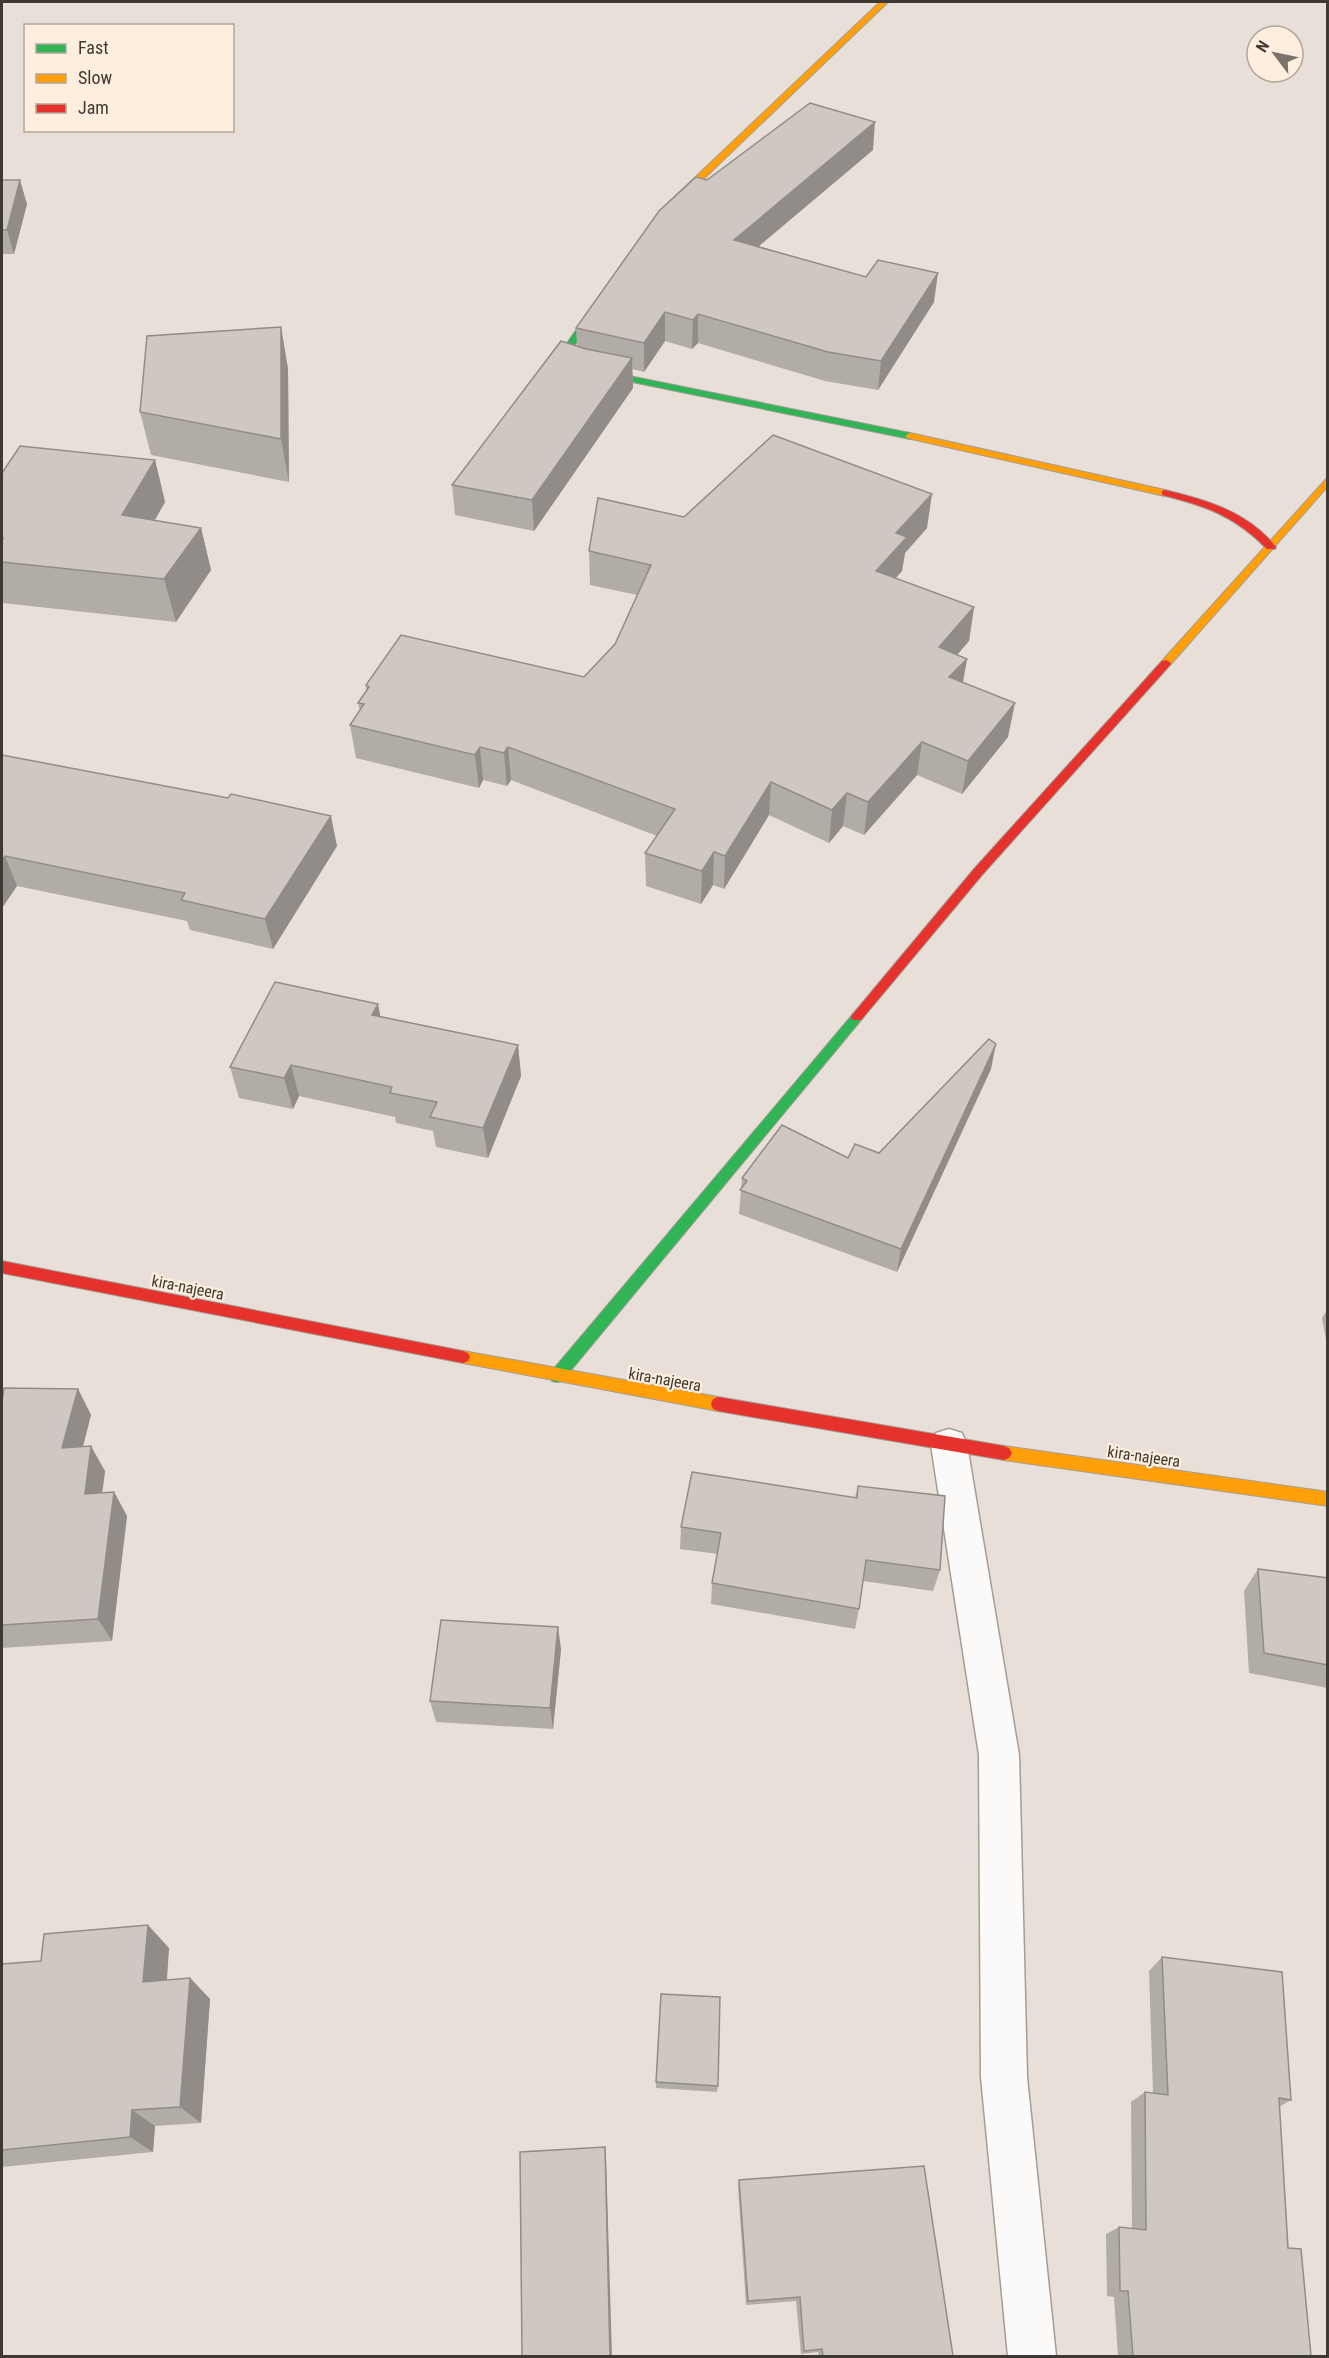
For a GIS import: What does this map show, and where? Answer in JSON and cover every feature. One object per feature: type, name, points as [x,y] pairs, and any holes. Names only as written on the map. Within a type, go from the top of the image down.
[{"type":"street","points":[[659,220],[884,2]]},
{"type":"street","points":[[610,288],[562,356],[565,362],[588,370],[964,447],[1204,502],[1234,513],[1255,529],[1271,547]]},
{"type":"street","points":[[557,1376],[978,872],[1271,547],[1328,480]]},
{"type":"street","name":"kira-najeera","points":[[2,1267],[557,1376],[949,1445],[1328,1499]]},
{"type":"street","points":[[949,1445],[999,1755],[1004,2077],[1032,2356]]},
{"type":"building","points":[[810,103],[875,122],[734,240],[866,277],[878,260],[938,273],[881,361],[828,352],[698,314],[693,320],[665,312],[644,343],[576,328],[659,211],[696,177],[707,180]]},
{"type":"building","points":[[2,180],[20,180],[7,230],[2,230]]},
{"type":"building","points":[[281,327],[281,439],[140,412],[147,336]]},
{"type":"building","points":[[561,341],[586,349],[632,358],[532,500],[452,485]]},
{"type":"building","points":[[773,435],[932,494],[896,533],[907,537],[876,571],[974,607],[939,647],[967,659],[949,677],[1015,703],[968,761],[922,742],[868,802],[847,793],[832,810],[771,782],[725,856],[714,852],[702,871],[645,853],[675,809],[508,747],[504,753],[480,747],[475,755],[350,725],[364,704],[358,703],[369,687],[366,685],[401,635],[584,677],[615,644],[651,565],[589,551],[598,498],[684,517]]},
{"type":"building","points":[[20,446],[155,460],[122,515],[201,528],[164,579],[2,562],[2,473]]},
{"type":"building","points":[[2,755],[228,798],[231,794],[331,816],[265,919],[181,900],[185,893],[5,856],[2,860]]},
{"type":"building","points":[[275,982],[378,1004],[372,1015],[518,1045],[483,1128],[430,1117],[437,1102],[390,1093],[392,1087],[291,1065],[284,1078],[230,1067]]},
{"type":"building","points":[[989,1039],[996,1044],[901,1249],[740,1190],[747,1181],[742,1178],[782,1125],[848,1158],[855,1144],[879,1153]]},
{"type":"building","points":[[4,1388],[78,1389],[62,1448],[91,1446],[85,1494],[114,1492],[98,1619],[2,1625],[2,1402]]},
{"type":"building","points":[[692,1472],[857,1498],[858,1486],[945,1496],[940,1570],[866,1560],[859,1609],[712,1583],[721,1533],[681,1527]]},
{"type":"building","points":[[1258,1569],[1328,1578],[1328,1665],[1264,1653]]},
{"type":"building","points":[[441,1620],[558,1627],[550,1708],[430,1701]]},
{"type":"building","points":[[148,1925],[143,1982],[190,1978],[180,2107],[132,2110],[130,2137],[2,2150],[2,1964],[41,1961],[44,1934]]},
{"type":"building","points":[[1162,1957],[1282,1972],[1291,2100],[1279,2098],[1288,2248],[1301,2249],[1311,2356],[1133,2356],[1128,2291],[1120,2291],[1119,2227],[1146,2230],[1145,2092],[1168,2095]]},
{"type":"building","points":[[661,1994],[720,1997],[718,2086],[656,2082]]},
{"type":"building","points":[[605,2147],[610,2356],[522,2356],[520,2152]]},
{"type":"building","points":[[924,2166],[953,2356],[823,2356],[822,2349],[804,2351],[800,2297],[748,2301],[739,2180]]},
{"type":"traffic: fast","points":[[603,298],[562,356],[565,362],[588,370],[910,436]]},
{"type":"traffic: fast","points":[[557,1376],[857,1017]]},
{"type":"traffic: slow","points":[[666,210],[884,2]]},
{"type":"traffic: slow","points":[[910,436],[1165,493]]},
{"type":"traffic: slow","points":[[1166,663],[1328,480]]},
{"type":"traffic: slow","points":[[463,1357],[718,1404]]},
{"type":"traffic: slow","points":[[1004,1453],[1328,1499]]},
{"type":"traffic: jam","points":[[1165,493],[1210,505],[1235,517],[1271,547]]},
{"type":"traffic: jam","points":[[857,1017],[978,872],[1166,663]]},
{"type":"traffic: jam","points":[[2,1267],[463,1357]]},
{"type":"traffic: jam","points":[[718,1404],[1004,1453]]}]
